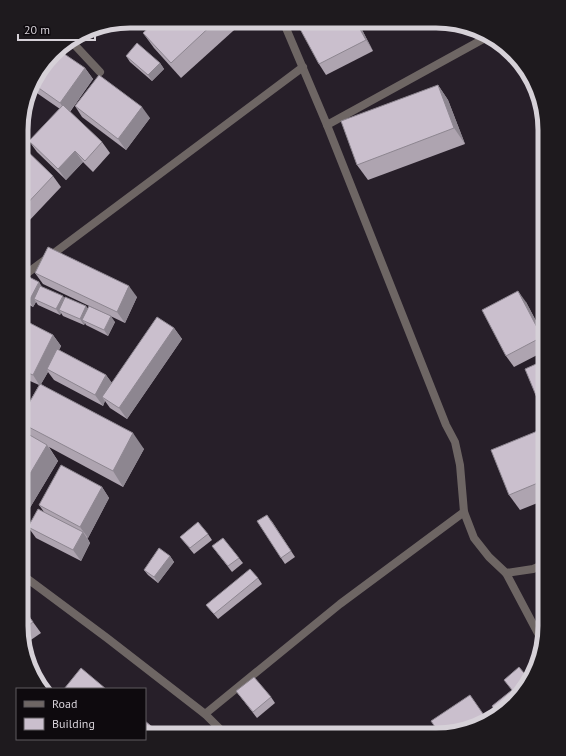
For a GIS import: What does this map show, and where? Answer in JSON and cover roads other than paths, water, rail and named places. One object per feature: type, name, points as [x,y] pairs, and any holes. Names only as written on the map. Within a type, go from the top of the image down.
[{"type":"street","points":[[286,28],[327,125],[446,425],[455,442],[460,465],[464,512],[474,538],[506,573],[538,633]]},
{"type":"street","points":[[327,125],[482,40]]},
{"type":"street","points":[[74,44],[100,72]]},
{"type":"street","points":[[28,272],[302,67]]},
{"type":"street","points":[[205,714],[340,604],[464,512]]},
{"type":"street","points":[[506,573],[538,567]]},
{"type":"street","points":[[28,579],[205,714],[219,728]]}]
